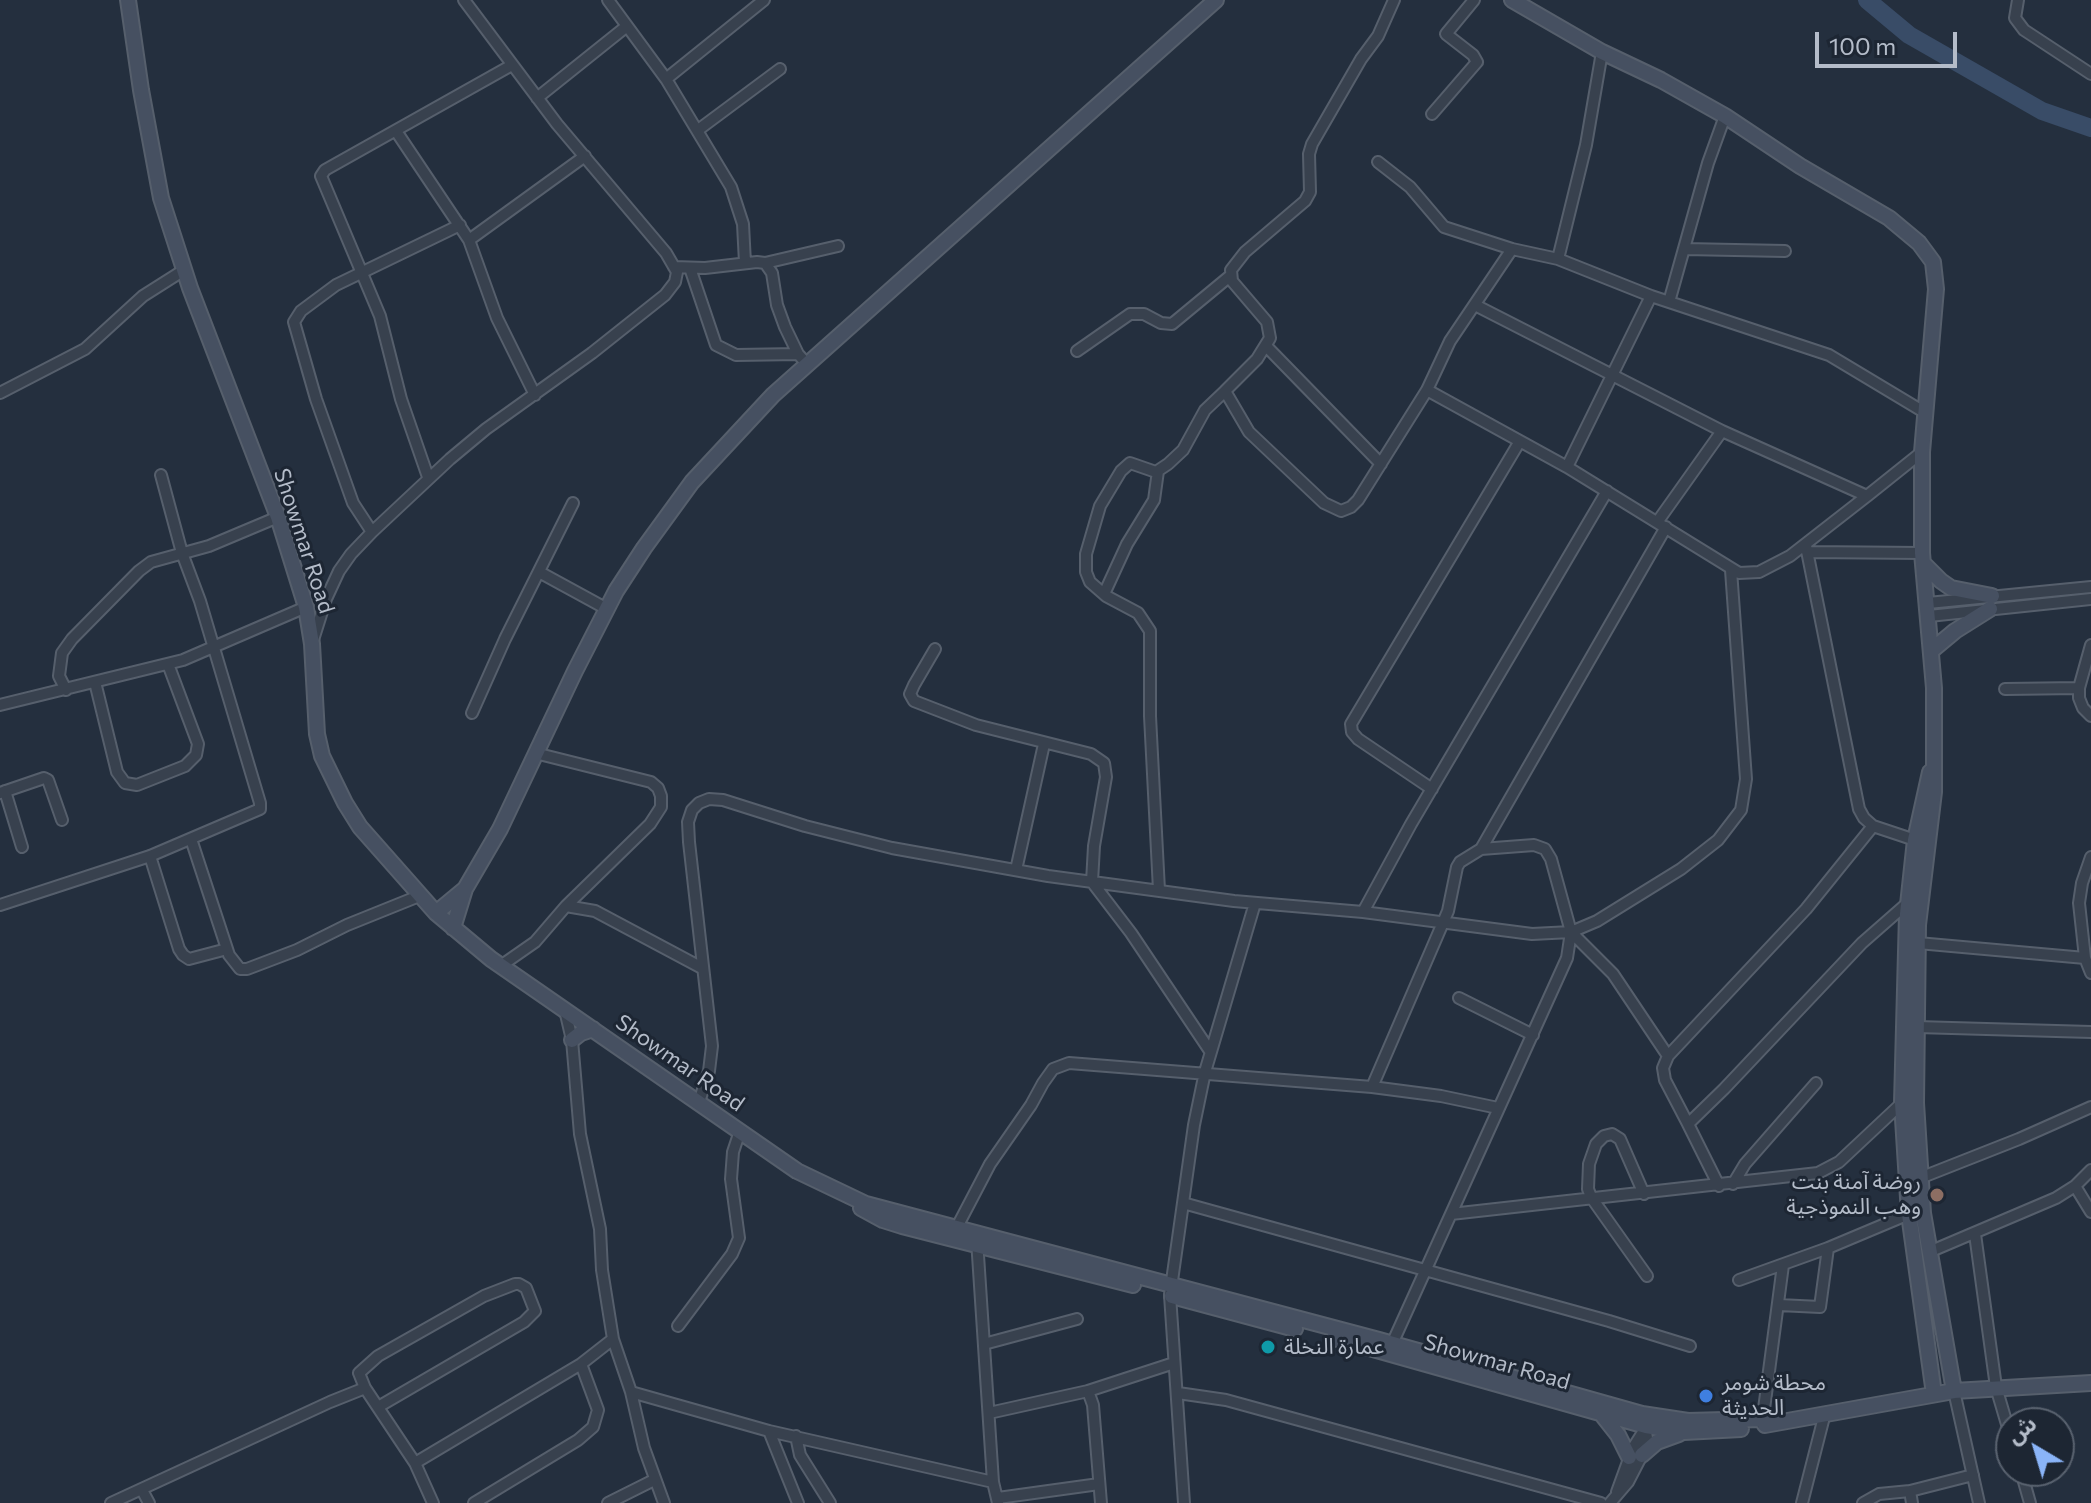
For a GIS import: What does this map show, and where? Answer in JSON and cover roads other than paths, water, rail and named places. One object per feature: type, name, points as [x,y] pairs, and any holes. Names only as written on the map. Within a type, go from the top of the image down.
[{"type":"street","name":"Showmar Road","points":[[128,0],[157,181],[184,270],[278,517],[306,607],[312,644],[313,700],[322,756],[360,827],[419,896],[453,928],[797,1171],[883,1220],[977,1239],[1171,1291],[1603,1415],[1644,1420],[1662,1417],[1766,1422]]},
{"type":"street","points":[[312,644],[326,599],[339,571],[372,532],[428,477],[486,429],[665,295],[675,282],[677,272],[666,253],[537,98],[464,0]]},
{"type":"street","points":[[608,0],[666,79],[737,199],[743,224],[745,263]]},
{"type":"street","points":[[453,928],[465,889],[500,829],[607,609],[644,548],[692,482],[803,360],[1216,0]]},
{"type":"street","points":[[1077,351],[1130,314],[1144,314],[1161,323],[1172,324],[1230,276],[1245,252],[1305,201],[1310,192],[1309,154],[1312,144],[1361,59],[1378,36],[1394,0]]},
{"type":"street","points":[[1432,114],[1477,62],[1473,55],[1451,41],[1446,34],[1474,0]]},
{"type":"street","points":[[1522,4],[1543,0]]},
{"type":"street","points":[[2018,0],[2015,18],[2024,30],[2091,74]]},
{"type":"street","points":[[666,79],[762,1]]},
{"type":"street","points":[[1522,4],[1602,52],[1725,116],[1800,166],[1889,218],[1911,234],[1933,262],[1936,289],[1922,452],[1923,558],[1934,688],[1935,757],[1934,792],[1915,898],[1918,943],[1916,1103],[1920,1178],[1929,1252],[1954,1391],[1979,1503]]},
{"type":"street","points":[[537,98],[627,26]]},
{"type":"street","points":[[1558,259],[1586,145],[1602,52]]},
{"type":"street","points":[[428,477],[401,399],[380,316],[321,176],[325,170],[512,65]]},
{"type":"street","points":[[698,130],[780,69]]},
{"type":"street","points":[[1669,302],[1708,163],[1725,116]]},
{"type":"street","points":[[396,131],[469,240],[497,318],[535,395]]},
{"type":"street","points":[[469,240],[585,156]]},
{"type":"street","points":[[1378,162],[1410,187],[1444,227],[1512,249],[1558,259],[1651,296],[1829,355],[1924,412]]},
{"type":"street","points":[[372,532],[353,503],[293,328],[295,317],[336,285],[460,225]]},
{"type":"street","points":[[674,267],[765,263],[838,246]]},
{"type":"street","points":[[1225,391],[1249,432],[1331,508],[1341,511],[1354,505],[1427,390],[1450,341],[1512,249]]},
{"type":"street","points":[[1685,249],[1785,251]]},
{"type":"street","points":[[765,263],[774,281],[777,305],[803,360]]},
{"type":"street","points":[[690,268],[716,345],[736,355],[803,360]]},
{"type":"street","points":[[0,393],[85,349],[137,301],[184,270]]},
{"type":"street","points":[[1159,890],[1150,716],[1150,631],[1138,613],[1104,594],[1090,582],[1085,567],[1086,554],[1100,506],[1126,465],[1136,464],[1158,471],[1183,450],[1205,410],[1267,347],[1270,328],[1267,322],[1230,276]]},
{"type":"street","points":[[1567,467],[1614,377],[1651,296]]},
{"type":"street","points":[[1475,305],[1722,431],[1867,496]]},
{"type":"street","points":[[1267,347],[1381,464]]},
{"type":"street","points":[[1427,390],[1567,467],[1731,570],[1748,574],[1759,572],[1806,549],[1922,452]]},
{"type":"street","points":[[1481,849],[1662,524],[1722,431]]},
{"type":"street","points":[[1432,789],[1358,739],[1352,732],[1351,724],[1520,441]]},
{"type":"street","points":[[1104,594],[1127,544],[1154,500],[1158,471]]},
{"type":"street","points":[[0,905],[150,856],[260,809],[161,475]]},
{"type":"street","points":[[1363,912],[1607,491]]},
{"type":"street","points":[[472,713],[573,503]]},
{"type":"street","points":[[66,690],[59,676],[62,653],[139,571],[151,562],[209,546],[278,517]]},
{"type":"street","points":[[1806,549],[1923,558],[1941,581],[1951,588],[1991,603],[2091,599]]},
{"type":"street","points":[[1806,549],[1859,809],[1873,826],[1915,840]]},
{"type":"street","points":[[699,1102],[709,1071],[712,1046],[688,822],[692,810],[699,803],[709,799],[723,800],[805,826],[892,848],[1092,882],[1532,934],[1571,932],[1597,921],[1681,869],[1718,840],[1741,810],[1746,779],[1731,570]]},
{"type":"street","points":[[541,573],[607,609]]},
{"type":"street","points":[[1928,610],[2091,587]]},
{"type":"street","points":[[1931,651],[1991,603]]},
{"type":"street","points":[[0,705],[168,664],[306,607]]},
{"type":"street","points":[[2091,645],[2079,688],[2081,704],[2091,716]]},
{"type":"street","points":[[935,649],[910,694],[914,701],[976,725],[1091,754],[1102,761],[1106,767],[1092,882],[1131,933],[1210,1051]]},
{"type":"street","points":[[95,682],[117,772],[125,783],[137,785],[185,766],[196,755],[198,744],[168,664]]},
{"type":"street","points":[[2005,689],[2079,688]]},
{"type":"street","points":[[1016,870],[1044,744]]},
{"type":"street","points":[[502,965],[535,942],[566,906],[650,824],[661,807],[658,788],[651,782],[535,753]]},
{"type":"street","points":[[1934,1394],[1909,1214],[1902,1103],[1915,898],[1915,840],[1935,757]]},
{"type":"street","points":[[22,847],[2,792],[44,778],[48,780],[62,820]]},
{"type":"street","points":[[1719,1186],[1665,1080],[1663,1068],[1668,1056],[1806,909],[1873,826]]},
{"type":"street","points":[[191,839],[227,949],[240,969],[247,969],[419,896]]},
{"type":"street","points":[[1372,1087],[1443,922],[1453,896],[1457,867],[1467,856],[1481,849],[1534,845],[1545,849],[1551,859],[1571,932],[1567,958],[1392,1344]]},
{"type":"street","points":[[150,856],[183,955],[189,959],[227,949]]},
{"type":"street","points":[[2091,857],[2079,903],[2085,958],[2091,973]]},
{"type":"street","points":[[436,913],[465,889]]},
{"type":"street","points":[[1688,1124],[1862,943],[1915,898]]},
{"type":"street","points":[[1184,1503],[1171,1291],[1194,1125],[1205,1072],[1255,903]]},
{"type":"street","points":[[566,906],[595,911],[702,968]]},
{"type":"street","points":[[1571,932],[1613,974],[1668,1056]]},
{"type":"street","points":[[1918,943],[2085,958]]},
{"type":"street","points":[[1459,998],[1533,1035]]},
{"type":"street","points":[[565,1010],[572,1040],[580,1134],[600,1229],[602,1270],[613,1339],[631,1392],[654,1480],[664,1503]]},
{"type":"street","points":[[1917,1027],[2091,1032]]},
{"type":"street","points":[[572,1040],[593,1029]]},
{"type":"street","points":[[957,1227],[990,1164],[1053,1069],[1069,1063],[1372,1087],[1441,1096],[1498,1108]]},
{"type":"street","points":[[1733,1184],[1745,1164],[1816,1083]]},
{"type":"street","points":[[1451,1214],[1803,1176],[1839,1162],[1902,1103]]},
{"type":"street","points":[[1920,1178],[2091,1107]]},
{"type":"street","points":[[678,1326],[732,1254],[739,1238],[731,1179],[733,1152],[740,1131]]},
{"type":"street","points":[[1644,1194],[1623,1143],[1617,1136],[1607,1134],[1596,1144],[1586,1183],[1591,1197],[1647,1276]]},
{"type":"street","points":[[1929,1252],[2056,1198],[2075,1186],[2091,1170]]},
{"type":"street","points":[[2075,1186],[2091,1212]]},
{"type":"street","name":"Showmar Road","points":[[845,1196],[957,1227],[977,1239]]},
{"type":"street","points":[[1183,1203],[1690,1346]]},
{"type":"street","points":[[1739,1280],[1909,1214]]},
{"type":"street","points":[[1975,1234],[1996,1387],[2002,1407]]},
{"type":"street","points":[[977,1239],[993,1482],[998,1500],[1099,1484]]},
{"type":"street","points":[[1779,1305],[1820,1307],[1828,1248]]},
{"type":"street","points":[[1766,1422],[1783,1265]]},
{"type":"street","points":[[378,1407],[524,1322],[535,1311],[526,1288],[515,1284],[484,1296],[378,1356],[359,1373],[365,1388],[415,1463],[433,1503]]},
{"type":"street","name":"Showmar Road","points":[[1171,1291],[1392,1344],[1684,1432],[1766,1422],[1954,1391],[2091,1383]]},
{"type":"street","points":[[984,1344],[1077,1319]]},
{"type":"street","points":[[415,1463],[581,1364],[613,1339]]},
{"type":"street","points":[[989,1413],[1088,1391],[1174,1363]]},
{"type":"street","points":[[474,1503],[578,1440],[593,1427],[598,1410],[581,1364]]},
{"type":"street","points":[[111,1503],[365,1388]]},
{"type":"street","points":[[1088,1391],[1093,1405],[1101,1503]]},
{"type":"street","points":[[631,1392],[869,1456],[993,1482]]},
{"type":"street","points":[[1178,1393],[1226,1400],[1601,1503]]},
{"type":"street","points":[[1802,1503],[1825,1413]]},
{"type":"street","points":[[1603,1415],[1636,1456]]},
{"type":"street","points":[[1610,1503],[1628,1482],[1636,1456],[1647,1438],[1644,1420]]},
{"type":"street","points":[[769,1431],[798,1503]]},
{"type":"street","points":[[1636,1456],[1657,1442],[1684,1432]]},
{"type":"street","points":[[796,1436],[800,1455],[830,1503]]},
{"type":"street","points":[[1863,1503],[1879,1494],[1910,1491],[1973,1475]]},
{"type":"street","points":[[608,1503],[654,1480]]},
{"type":"street","points":[[142,1490],[149,1503]]},
{"type":"street","points":[[1910,1491],[1912,1503]]},
{"type":"waterway","points":[[1867,0],[1909,35],[2042,111],[2091,128]]},
{"type":"place","name":"روضة آمنة بنت وهب النموذجية","points":[[1937,1195]]},
{"type":"place","name":"عمارة النخلة","points":[[1268,1347]]},
{"type":"place","name":"محطة شومر الحديثة","points":[[1706,1396]]}]
